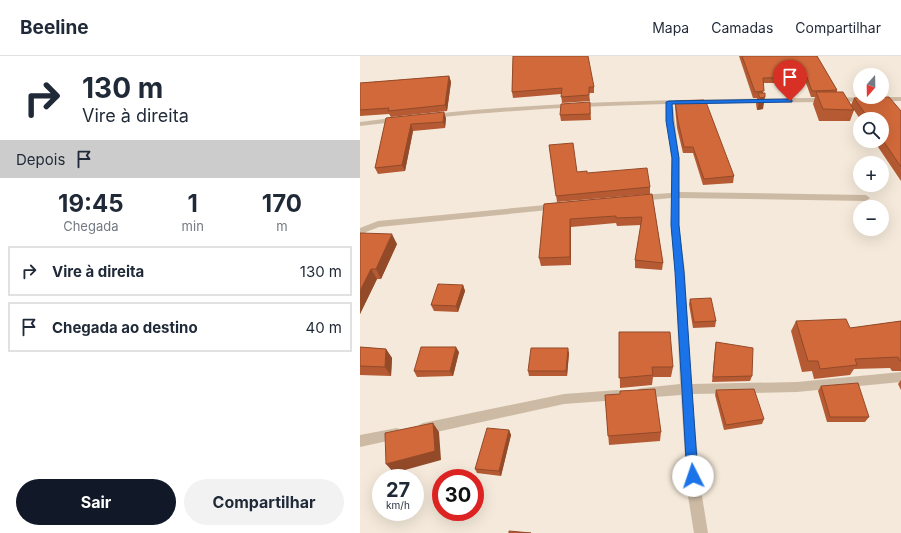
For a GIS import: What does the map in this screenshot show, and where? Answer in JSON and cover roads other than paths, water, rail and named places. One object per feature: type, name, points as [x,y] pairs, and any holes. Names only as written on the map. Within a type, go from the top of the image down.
[{"type":"street","points":[[423,117],[492,110],[622,103],[901,99]]},
{"type":"street","points":[[669,102],[675,158],[675,225],[680,272],[686,389],[694,490],[701,533]]},
{"type":"street","points":[[360,124],[407,119]]},
{"type":"street","points":[[628,200],[675,195],[866,198]]},
{"type":"street","points":[[360,234],[363,230],[378,224],[566,206]]},
{"type":"street","points":[[360,441],[564,399],[686,389],[796,386],[901,377]]}]
